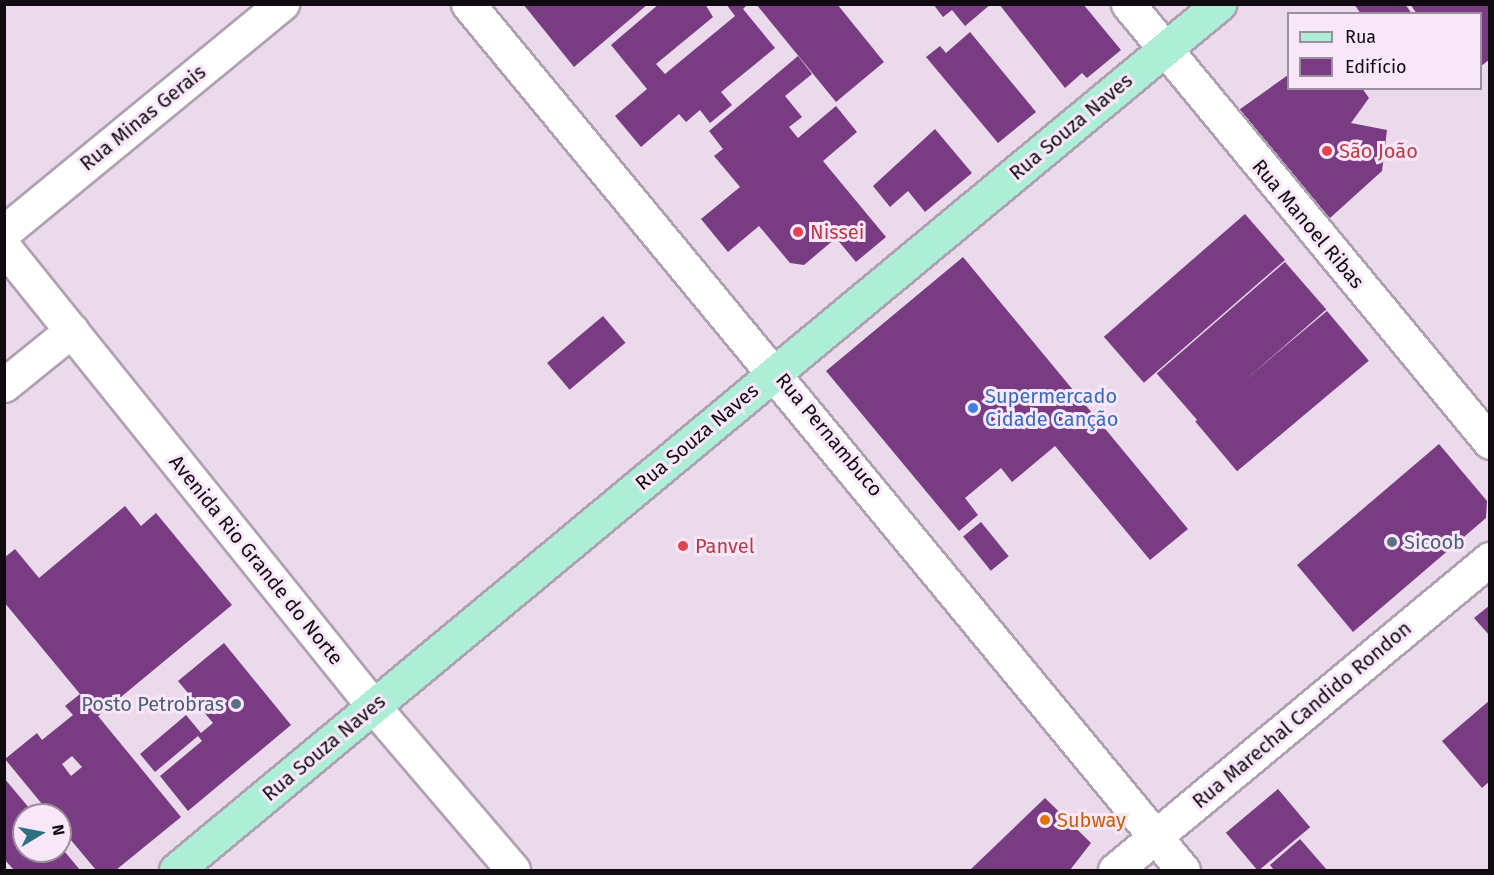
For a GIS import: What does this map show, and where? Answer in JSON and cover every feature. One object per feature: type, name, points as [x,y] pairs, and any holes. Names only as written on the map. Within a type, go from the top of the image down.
[{"type":"main road","name":"Rua Souza Naves","points":[[176,870],[775,370],[1219,4]]},
{"type":"street","name":"Rua Minas Gerais","points":[[4,232],[282,4]]},
{"type":"street","name":"Rua Pernambuco","points":[[468,4],[775,370],[1183,870]]},
{"type":"street","name":"Rua Manoel Ribas","points":[[1128,4],[1490,442]]},
{"type":"street","name":"Avenida Rio Grande do Norte","points":[[4,247],[374,707],[513,870]]},
{"type":"street","points":[[4,385],[72,330]]},
{"type":"street","name":"Rua Marechal Candido Rondon","points":[[1115,870],[1490,559]]},
{"type":"building","points":[[523,4],[648,4],[574,67]]},
{"type":"building","points":[[659,4],[705,4],[713,17],[656,64],[665,74],[735,16],[726,4],[748,4],[743,9],[775,48],[721,92],[732,105],[710,123],[700,110],[686,122],[679,114],[641,147],[615,116],[647,89],[611,45]]},
{"type":"building","points":[[756,4],[837,4],[884,62],[836,102]]},
{"type":"building","points":[[933,4],[991,4],[965,26],[952,10],[943,17]]},
{"type":"building","points":[[999,4],[1083,4],[1121,50],[1087,78],[1082,73],[1065,88]]},
{"type":"building","points":[[1354,4],[1405,4],[1411,12],[1360,12]]},
{"type":"building","points":[[1410,4],[1490,4],[1490,59],[1482,65],[1482,12],[1416,12]]},
{"type":"building","points":[[970,32],[1036,112],[998,143],[926,57],[940,46],[946,53]]},
{"type":"building","points":[[798,56],[812,74],[785,96],[802,117],[789,127],[798,138],[836,106],[857,132],[823,161],[886,237],[856,262],[836,238],[804,265],[790,263],[759,226],[728,252],[701,219],[740,187],[714,156],[723,149],[709,131]]},
{"type":"building","name":"São João","points":[[1287,76],[1287,90],[1363,90],[1369,98],[1351,123],[1387,130],[1382,171],[1330,218],[1236,112]]},
{"type":"building","points":[[935,129],[972,173],[925,212],[908,191],[890,207],[873,186]]},
{"type":"building","points":[[1245,214],[1285,260],[1144,383],[1104,337]]},
{"type":"building","name":"Supermercado Cidade Canção","points":[[963,257],[1188,529],[1150,560],[1055,446],[1012,482],[1001,468],[965,498],[978,515],[959,531],[826,371]]},
{"type":"building","points":[[1285,262],[1326,310],[1198,421],[1157,374]]},
{"type":"building","points":[[1327,311],[1369,361],[1237,471],[1195,422]]},
{"type":"building","points":[[603,316],[625,343],[570,390],[547,363]]},
{"type":"building","name":"Sicoob","points":[[1439,444],[1487,501],[1486,518],[1353,632],[1297,565]]},
{"type":"building","points":[[125,506],[141,526],[156,513],[232,605],[98,716],[181,817],[116,870],[96,870],[72,841],[72,803],[41,803],[5,759],[37,733],[42,740],[73,715],[65,706],[80,694],[4,602],[4,558],[15,549],[39,578]],"holes":[[[72,756],[82,767],[71,776],[62,764]]]},
{"type":"building","points":[[981,522],[1009,556],[991,571],[963,536]]},
{"type":"building","points":[[1490,605],[1490,636],[1474,618]]},
{"type":"building","points":[[224,643],[291,725],[188,811],[160,776],[202,741],[198,736],[155,772],[140,754],[186,715],[201,733],[213,723],[178,681]]},
{"type":"building","points":[[1490,700],[1490,781],[1482,788],[1442,741]]},
{"type":"building","points":[[4,778],[25,803],[12,803],[12,863],[72,863],[72,860],[80,870],[14,870],[4,859]]},
{"type":"building","points":[[1278,789],[1310,827],[1259,870],[1226,833]]},
{"type":"building","name":"Subway","points":[[1045,798],[1091,843],[1070,870],[970,870]]},
{"type":"building","points":[[1300,839],[1327,870],[1274,870],[1270,865]]},
{"type":"place","name":"São João","points":[[1327,151]]},
{"type":"place","name":"Nissei","points":[[798,232]]},
{"type":"place","name":"Supermercado Cidade Canção","points":[[973,408]]},
{"type":"place","name":"Sicoob","points":[[1392,542]]},
{"type":"place","name":"Panvel","points":[[683,546]]},
{"type":"place","name":"Posto Petrobras","points":[[236,704]]},
{"type":"place","name":"Subway","points":[[1045,820]]}]
